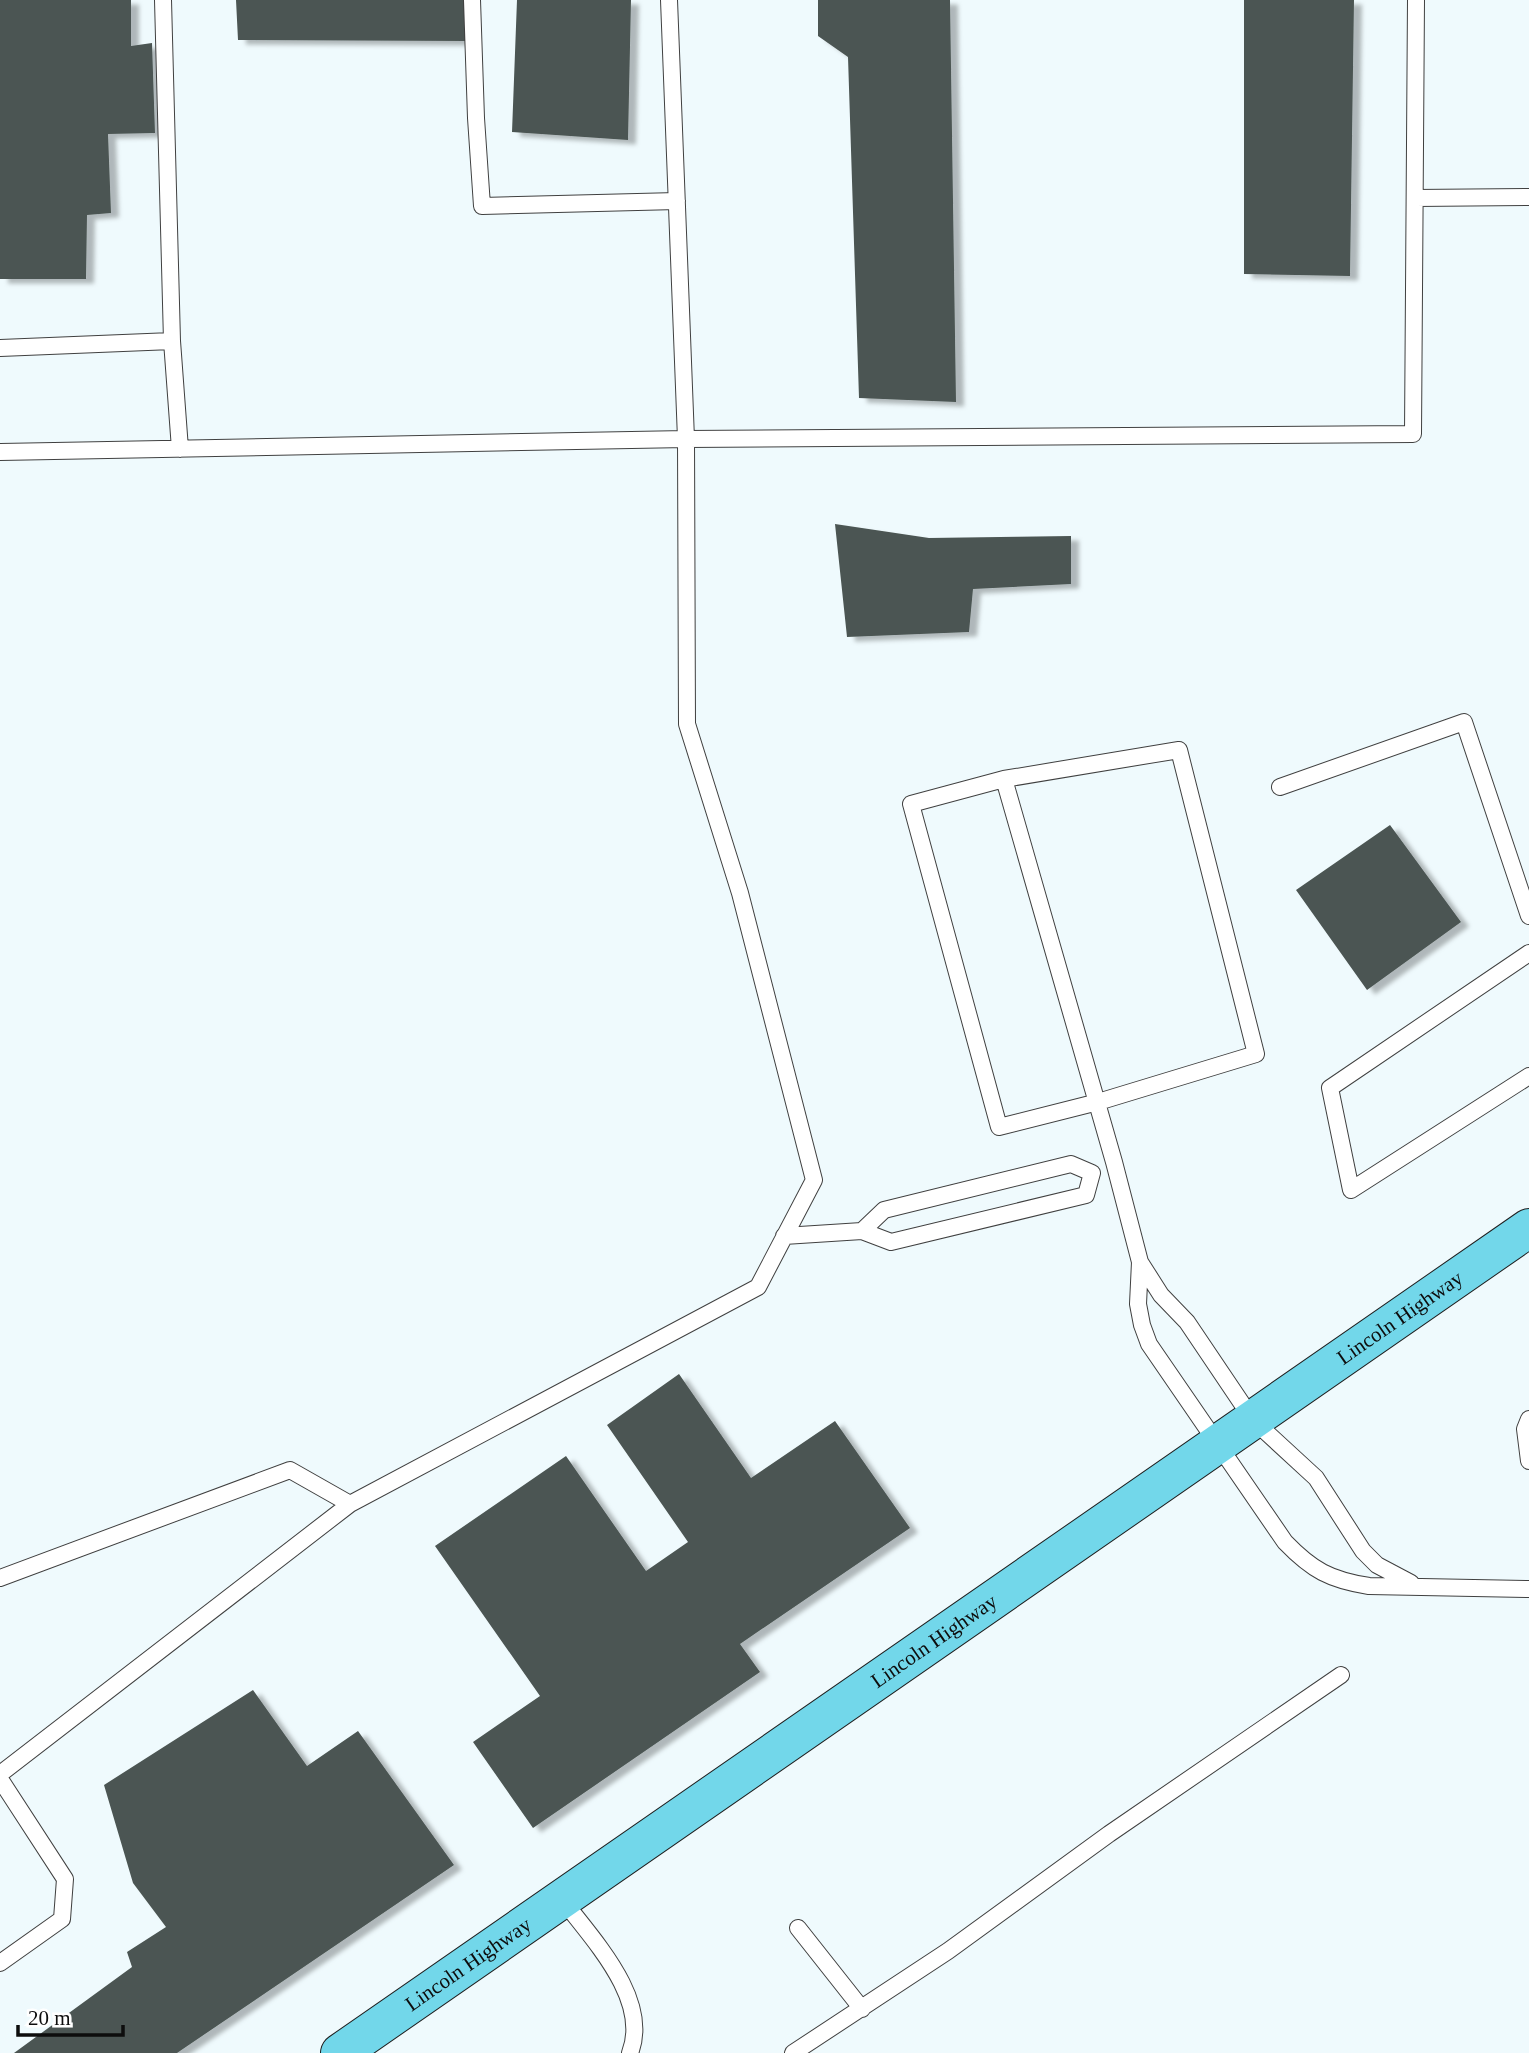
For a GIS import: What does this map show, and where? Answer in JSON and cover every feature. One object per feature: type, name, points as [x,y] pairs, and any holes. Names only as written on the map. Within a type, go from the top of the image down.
[{"type":"main road","name":"Lincoln Highway","points":[[340,2053],[1529,1228]]},
{"type":"lane","points":[[163,0],[172,341],[180,449]]},
{"type":"lane","points":[[472,0],[475,118],[482,206],[677,201]]},
{"type":"lane","points":[[2,1956],[62,1919],[65,1880],[0,1777],[350,1504],[758,1287],[814,1180],[740,893],[687,724],[686,439],[669,0]]},
{"type":"lane","points":[[0,452],[686,439],[1413,434],[1416,0]]},
{"type":"lane","points":[[1415,198],[1529,197]]},
{"type":"lane","points":[[0,348],[172,341]]},
{"type":"lane","points":[[1280,787],[1464,722],[1529,916]]},
{"type":"lane","points":[[1179,750],[1256,1054],[1098,1102],[999,1127],[912,804],[1004,779],[1179,750]]},
{"type":"lane","points":[[1004,779],[1098,1102],[1140,1262],[1138,1304],[1149,1345],[1285,1542],[1302,1560],[1322,1574],[1343,1582],[1369,1586],[1529,1589]]},
{"type":"lane","points":[[1529,953],[1330,1088],[1351,1190],[1529,1076]]},
{"type":"lane","points":[[784,1236],[862,1231],[891,1242],[1086,1195],[1092,1173],[1114,1162]]},
{"type":"lane","points":[[862,1231],[884,1210],[1071,1164],[1092,1173]]},
{"type":"lane","points":[[1140,1262],[1161,1295],[1187,1322],[1253,1420],[1316,1478],[1363,1551],[1377,1566],[1422,1587]]},
{"type":"lane","points":[[1528,1425],[1529,1461]]},
{"type":"lane","points":[[0,1578],[290,1470],[350,1504]]},
{"type":"lane","points":[[793,2053],[959,1943],[1109,1834],[1342,1675]]},
{"type":"lane","points":[[562,1899],[612,1967],[630,2000],[635,2035],[630,2053]]},
{"type":"lane","points":[[798,1928],[862,2009]]},
{"type":"building","points":[[0,0],[131,0],[131,46],[152,43],[155,133],[108,134],[111,213],[87,215],[86,279],[0,279]]},
{"type":"building","points":[[236,0],[465,0],[467,41],[238,40]]},
{"type":"building","points":[[517,0],[631,0],[628,140],[512,132]]},
{"type":"building","points":[[818,0],[950,0],[956,402],[859,398],[848,57],[818,36]]},
{"type":"building","points":[[1244,0],[1354,0],[1350,276],[1244,274]]},
{"type":"building","points":[[835,524],[929,538],[1071,536],[1071,584],[973,589],[969,632],[847,637]]},
{"type":"building","points":[[1390,825],[1461,922],[1367,990],[1296,890]]},
{"type":"building","points":[[679,1374],[751,1478],[835,1421],[910,1528],[740,1644],[760,1672],[533,1828],[473,1742],[540,1696],[435,1546],[566,1456],[646,1571],[688,1542],[607,1425]]},
{"type":"building","points":[[253,1690],[307,1766],[358,1731],[454,1865],[177,2053],[14,2053],[132,1967],[127,1952],[166,1927],[133,1883],[104,1785]]}]
